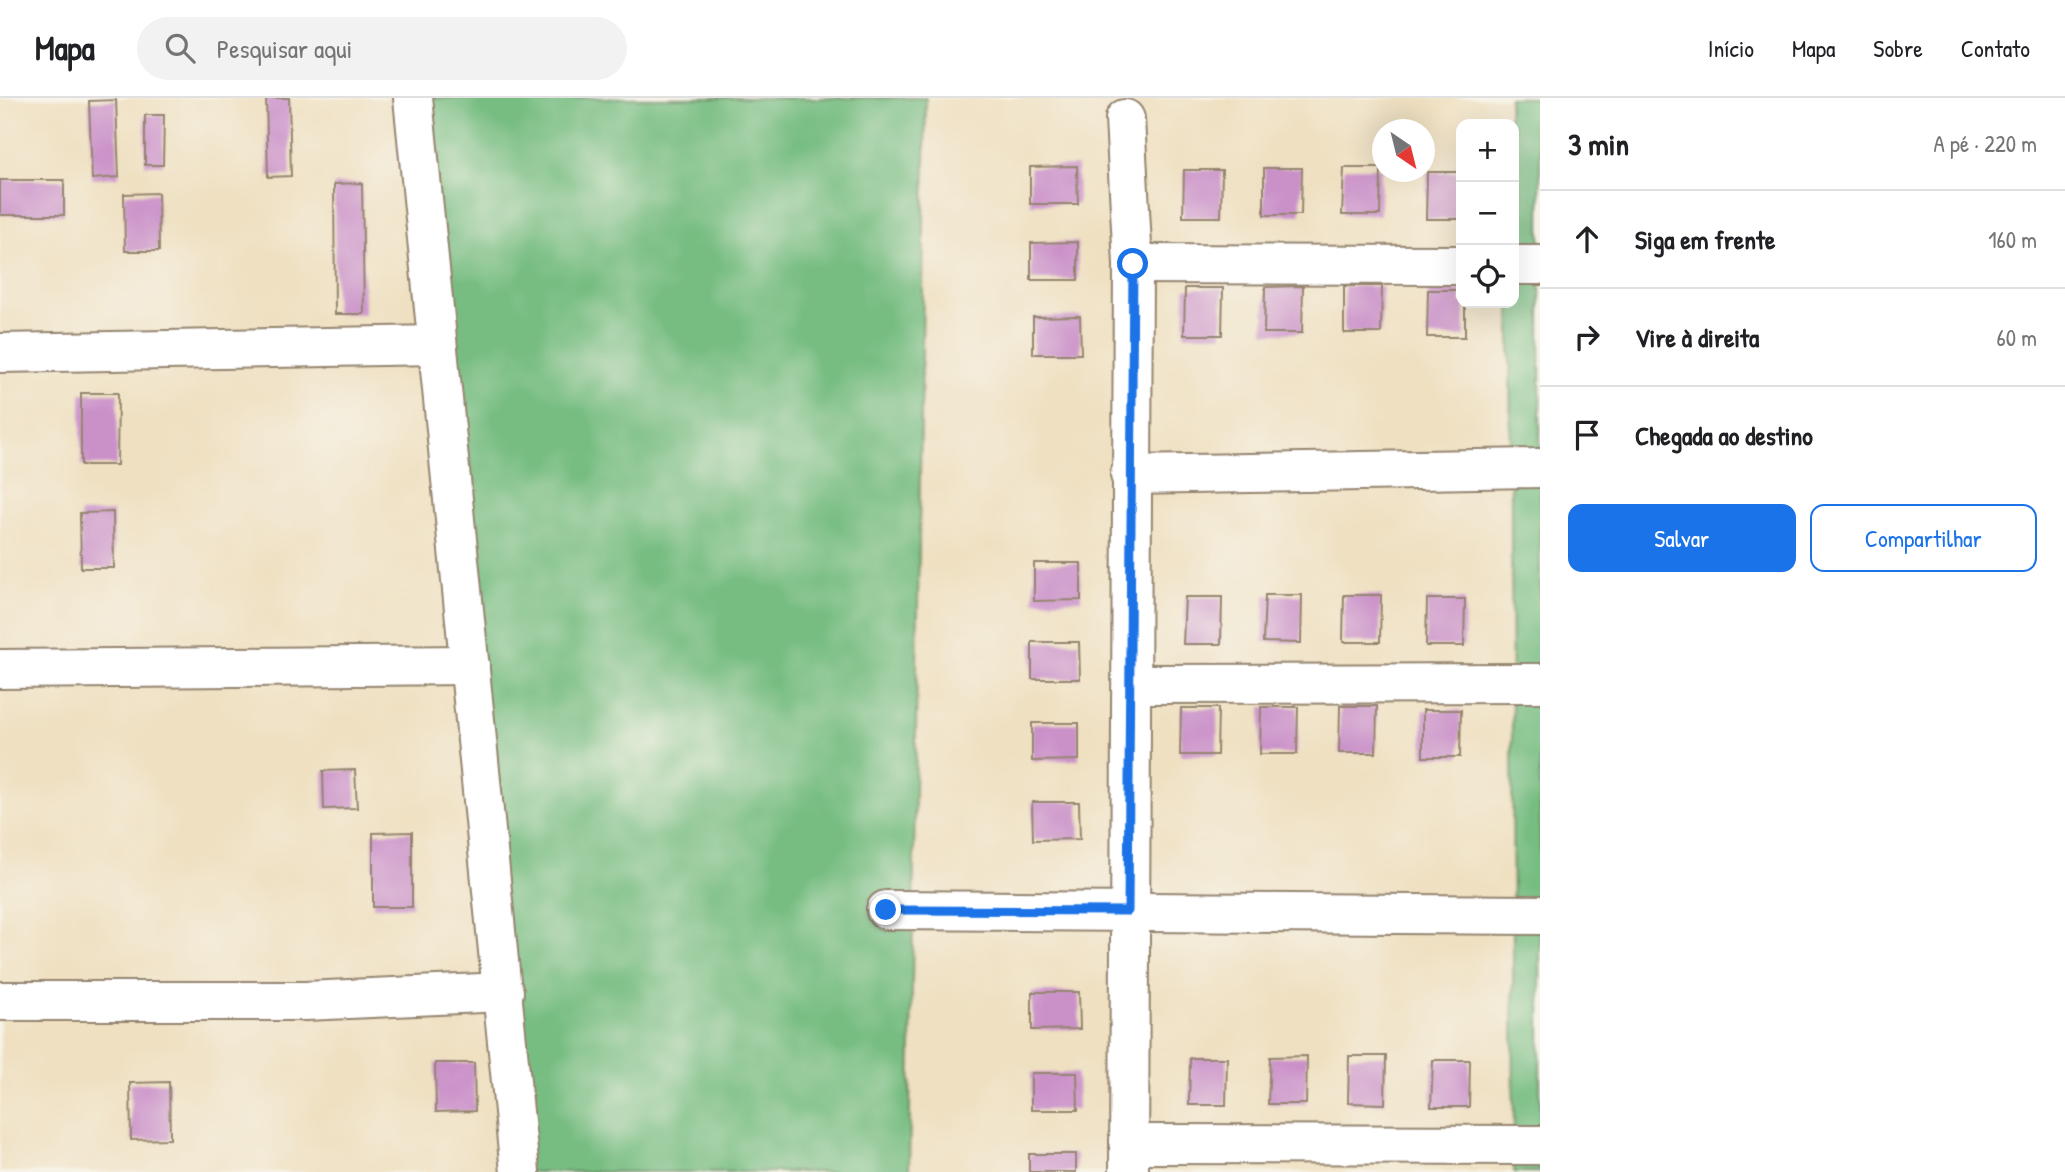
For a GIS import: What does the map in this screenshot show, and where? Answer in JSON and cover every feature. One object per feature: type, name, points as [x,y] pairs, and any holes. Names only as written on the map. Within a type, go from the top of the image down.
[{"type":"street","points":[[413,98],[505,992],[520,1172]]},
{"type":"street","points":[[1125,119],[1133,264],[1130,475],[1132,684],[1128,911],[1129,1158],[1540,1144]]},
{"type":"street","points":[[1133,264],[1456,265]]},
{"type":"street","points":[[1519,265],[1540,265]]},
{"type":"street","points":[[0,353],[437,345]]},
{"type":"street","points":[[1130,475],[1540,468]]},
{"type":"street","points":[[0,669],[470,665]]},
{"type":"street","points":[[1132,684],[1540,683]]},
{"type":"street","points":[[886,910],[1540,915]]},
{"type":"street","points":[[0,1001],[305,1001],[505,992]]},
{"type":"green space","points":[[416,98],[926,98],[909,1172],[524,1172]]},
{"type":"green space","points":[[1509,98],[1540,98],[1540,1172],[1514,1172],[1510,308],[1519,308],[1519,119],[1509,119]]},
{"type":"building","points":[[266,98],[289,98],[291,176],[268,177]]},
{"type":"building","points":[[116,100],[119,177],[92,179],[89,101]]},
{"type":"building","points":[[145,115],[164,115],[163,165],[145,165]]},
{"type":"building","points":[[1077,166],[1078,204],[1030,204],[1030,167]]},
{"type":"building","points":[[1264,168],[1302,168],[1301,215],[1264,215]]},
{"type":"building","points":[[1344,168],[1372,168],[1372,182],[1381,182],[1380,215],[1342,215]]},
{"type":"building","points":[[1184,170],[1222,170],[1221,217],[1183,217]]},
{"type":"building","points":[[1435,172],[1456,172],[1456,219],[1426,219],[1427,182],[1435,182]]},
{"type":"building","points":[[0,180],[64,180],[64,215],[0,215]]},
{"type":"building","points":[[362,183],[364,314],[335,314],[334,184]]},
{"type":"building","points":[[158,193],[159,251],[125,251],[124,194]]},
{"type":"building","points":[[1078,242],[1078,280],[1031,280],[1031,243]]},
{"type":"building","points":[[1303,286],[1302,333],[1264,333],[1265,287]]},
{"type":"building","points":[[1344,286],[1382,286],[1381,333],[1344,333]]},
{"type":"building","points":[[1185,288],[1223,288],[1222,335],[1184,335]]},
{"type":"building","points":[[1428,290],[1456,290],[1456,308],[1465,308],[1465,337],[1427,337]]},
{"type":"building","points":[[1080,316],[1081,354],[1033,354],[1033,317]]},
{"type":"building","points":[[81,393],[118,393],[117,465],[81,465]]},
{"type":"building","points":[[113,512],[114,568],[81,568],[80,513]]},
{"type":"building","points":[[1034,563],[1081,563],[1081,600],[1034,601]]},
{"type":"building","points":[[1265,595],[1302,595],[1301,643],[1263,642]]},
{"type":"building","points":[[1344,595],[1381,595],[1380,642],[1343,642]]},
{"type":"building","points":[[1185,597],[1222,597],[1221,644],[1183,644]]},
{"type":"building","points":[[1427,599],[1465,599],[1464,646],[1426,646]]},
{"type":"building","points":[[1032,642],[1079,642],[1080,679],[1032,679]]},
{"type":"building","points":[[1340,706],[1377,706],[1376,753],[1339,753]]},
{"type":"building","points":[[1261,707],[1298,707],[1297,754],[1260,754]]},
{"type":"building","points":[[1181,708],[1218,708],[1217,755],[1180,755]]},
{"type":"building","points":[[1423,710],[1461,710],[1460,757],[1423,757]]},
{"type":"building","points":[[1032,723],[1079,723],[1079,760],[1032,761]]},
{"type":"building","points":[[355,770],[357,808],[324,809],[323,771]]},
{"type":"building","points":[[1032,802],[1079,802],[1080,839],[1033,840]]},
{"type":"building","points":[[412,832],[412,907],[373,907],[373,833]]},
{"type":"building","points":[[1032,992],[1079,992],[1080,1029],[1032,1030]]},
{"type":"building","points":[[1307,1056],[1306,1104],[1268,1104],[1270,1057]]},
{"type":"building","points":[[1349,1056],[1386,1056],[1385,1104],[1348,1103]]},
{"type":"building","points":[[1190,1058],[1227,1058],[1226,1105],[1189,1105]]},
{"type":"building","points":[[1433,1060],[1470,1060],[1469,1107],[1431,1107]]},
{"type":"building","points":[[435,1063],[474,1063],[475,1111],[436,1112]]},
{"type":"building","points":[[1031,1073],[1077,1073],[1078,1110],[1031,1110]]},
{"type":"building","points":[[169,1082],[170,1139],[131,1140],[130,1083]]},
{"type":"building","points":[[1029,1154],[1076,1154],[1076,1172],[1029,1172]]},
{"type":"route","points":[[886,910],[1128,911],[1132,684],[1130,475],[1133,264]]}]
